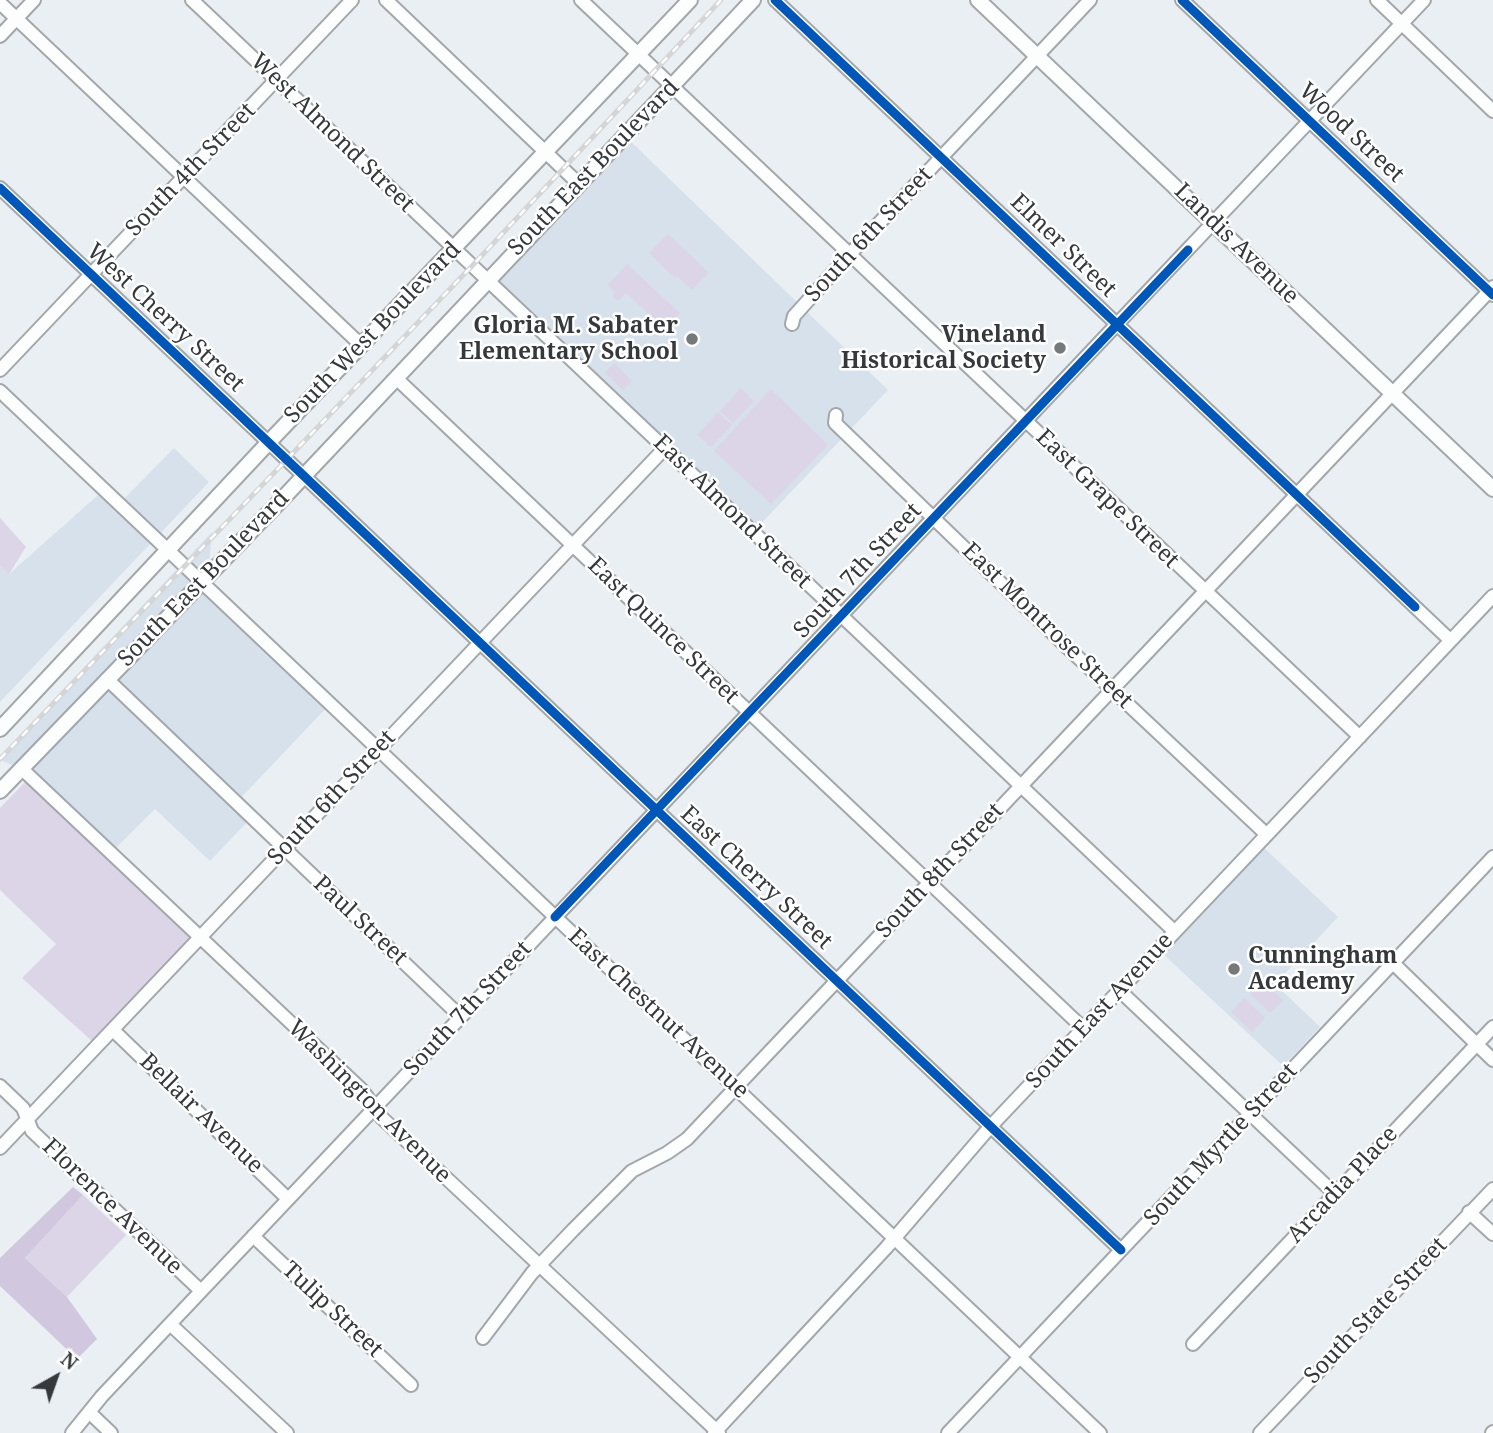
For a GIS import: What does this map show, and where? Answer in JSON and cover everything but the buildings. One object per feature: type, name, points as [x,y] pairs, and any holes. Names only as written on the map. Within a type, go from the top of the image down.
[{"type":"main road","name":"South West Boulevard","points":[[0,729],[690,0]]},
{"type":"main road","name":"South East Boulevard","points":[[0,791],[304,475],[753,0]]},
{"type":"main road","name":"Landis Avenue","points":[[978,0],[1493,489]]},
{"type":"street","points":[[0,36],[34,0]]},
{"type":"street","name":"West Almond Street","points":[[192,0],[472,266]]},
{"type":"street","name":"South 4th Street","points":[[0,370],[352,0]]},
{"type":"street","points":[[386,0],[579,184]]},
{"type":"street","name":"East Grape Street","points":[[581,0],[1360,737]]},
{"type":"street","name":"Elmer Street","points":[[775,0],[1450,640]]},
{"type":"street","name":"South 6th Street","points":[[792,324],[794,316],[849,255],[1090,0]]},
{"type":"street","name":"Wood Street","points":[[1182,0],[1492,291]]},
{"type":"street","points":[[1377,0],[1493,111]]},
{"type":"street","name":"South 7th Street","points":[[72,1433],[201,1291],[1424,0]]},
{"type":"street","points":[[0,3],[361,345]]},
{"type":"street","name":"West Cherry Street","points":[[0,188],[304,475]]},
{"type":"street","name":"East Almond Street","points":[[472,266],[1174,931]]},
{"type":"street","name":"South 8th Street","points":[[483,1338],[539,1266],[624,1178],[687,1139],[1296,494],[1492,291]]},
{"type":"street","name":"East Quince Street","points":[[396,378],[1083,1028]]},
{"type":"street","name":"East Chestnut Avenue","points":[[0,391],[1100,1433]]},
{"type":"street","name":"East Montrose Street","points":[[836,415],[835,423],[1266,834]]},
{"type":"street","name":"South 6th Street","points":[[0,1149],[665,448]]},
{"type":"street","name":"East Cherry Street","points":[[304,475],[1121,1250]]},
{"type":"street","name":"South East Avenue","points":[[716,1432],[894,1238],[990,1127],[1493,596]]},
{"type":"street","name":"Paul Street","points":[[107,679],[461,1017]]},
{"type":"street","name":"Washington Avenue","points":[[22,769],[362,1090],[382,1118],[716,1432]]},
{"type":"street","name":"South Myrtle Street","points":[[948,1433],[1493,857]]},
{"type":"street","points":[[1393,963],[1493,1060]]},
{"type":"street","points":[[1119,990],[1335,1194]]},
{"type":"street","name":"Arcadia Place","points":[[1193,1344],[1493,1027]]},
{"type":"street","name":"Bellair Avenue","points":[[113,1030],[288,1199]]},
{"type":"street","name":"Florence Avenue","points":[[0,1086],[23,1108],[32,1131],[201,1291]]},
{"type":"street","name":"South State Street","points":[[1260,1433],[1493,1189]]},
{"type":"street","points":[[1469,1212],[1493,1234]]},
{"type":"street","name":"Tulip Street","points":[[253,1236],[411,1385]]},
{"type":"street","points":[[170,1324],[286,1433]]},
{"type":"street","points":[[89,1412],[111,1433]]},
{"type":"shaded area","name":"Gloria M. Sabater Elementary School","points":[[625,136],[888,390],[753,532],[487,280]]},
{"type":"shaded area","points":[[668,234],[709,273],[692,290],[649,253]]},
{"type":"shaded area","points":[[627,264],[680,313],[657,338],[652,333],[660,324],[626,293],[618,301],[613,296],[615,292],[608,285]]},
{"type":"shaded area","points":[[614,363],[632,381],[623,390],[605,373]]},
{"type":"shaded area","points":[[741,388],[754,401],[733,423],[720,411]]},
{"type":"shaded area","points":[[771,389],[828,445],[771,504],[714,451]]},
{"type":"shaded area","points":[[718,412],[732,425],[711,447],[697,435]]},
{"type":"shaded area","points":[[174,448],[209,482],[0,702],[0,566],[9,574],[106,488],[121,502]]},
{"type":"shaded area","points":[[0,518],[26,547],[9,574],[0,566]]},
{"type":"shaded area","points":[[212,532],[207,587],[330,704],[237,802],[252,817],[210,861],[155,809],[111,853],[25,770],[0,760],[0,756]]},
{"type":"shaded area","points":[[26,781],[193,936],[93,1042],[22,978],[56,944],[0,890],[0,808]]},
{"type":"shaded area","name":"Cunningham Academy","points":[[1262,846],[1338,917],[1275,984],[1320,1027],[1283,1066],[1162,953]]},
{"type":"shaded area","points":[[1262,980],[1283,1000],[1270,1013],[1249,993]]},
{"type":"shaded area","points":[[1244,998],[1265,1018],[1252,1032],[1231,1012]]},
{"type":"shaded area","points":[[73,1187],[83,1195],[25,1258],[67,1297],[97,1339],[77,1359],[0,1286],[0,1258]]},
{"type":"shaded area","points":[[83,1195],[126,1235],[67,1297],[25,1258]]},
{"type":"railway","points":[[0,759],[472,266],[721,0]]},
{"type":"cycle path","points":[[775,0],[1415,607]]},
{"type":"cycle path","points":[[1182,0],[1493,295]]},
{"type":"cycle path","points":[[0,188],[1121,1250]]},
{"type":"cycle path","points":[[555,917],[1188,250]]},
{"type":"place","name":"Gloria M. Sabater Elementary School","points":[[692,339]]},
{"type":"place","name":"Vineland Historical Society","points":[[1060,348]]},
{"type":"place","name":"Cunningham Academy","points":[[1234,969]]}]
